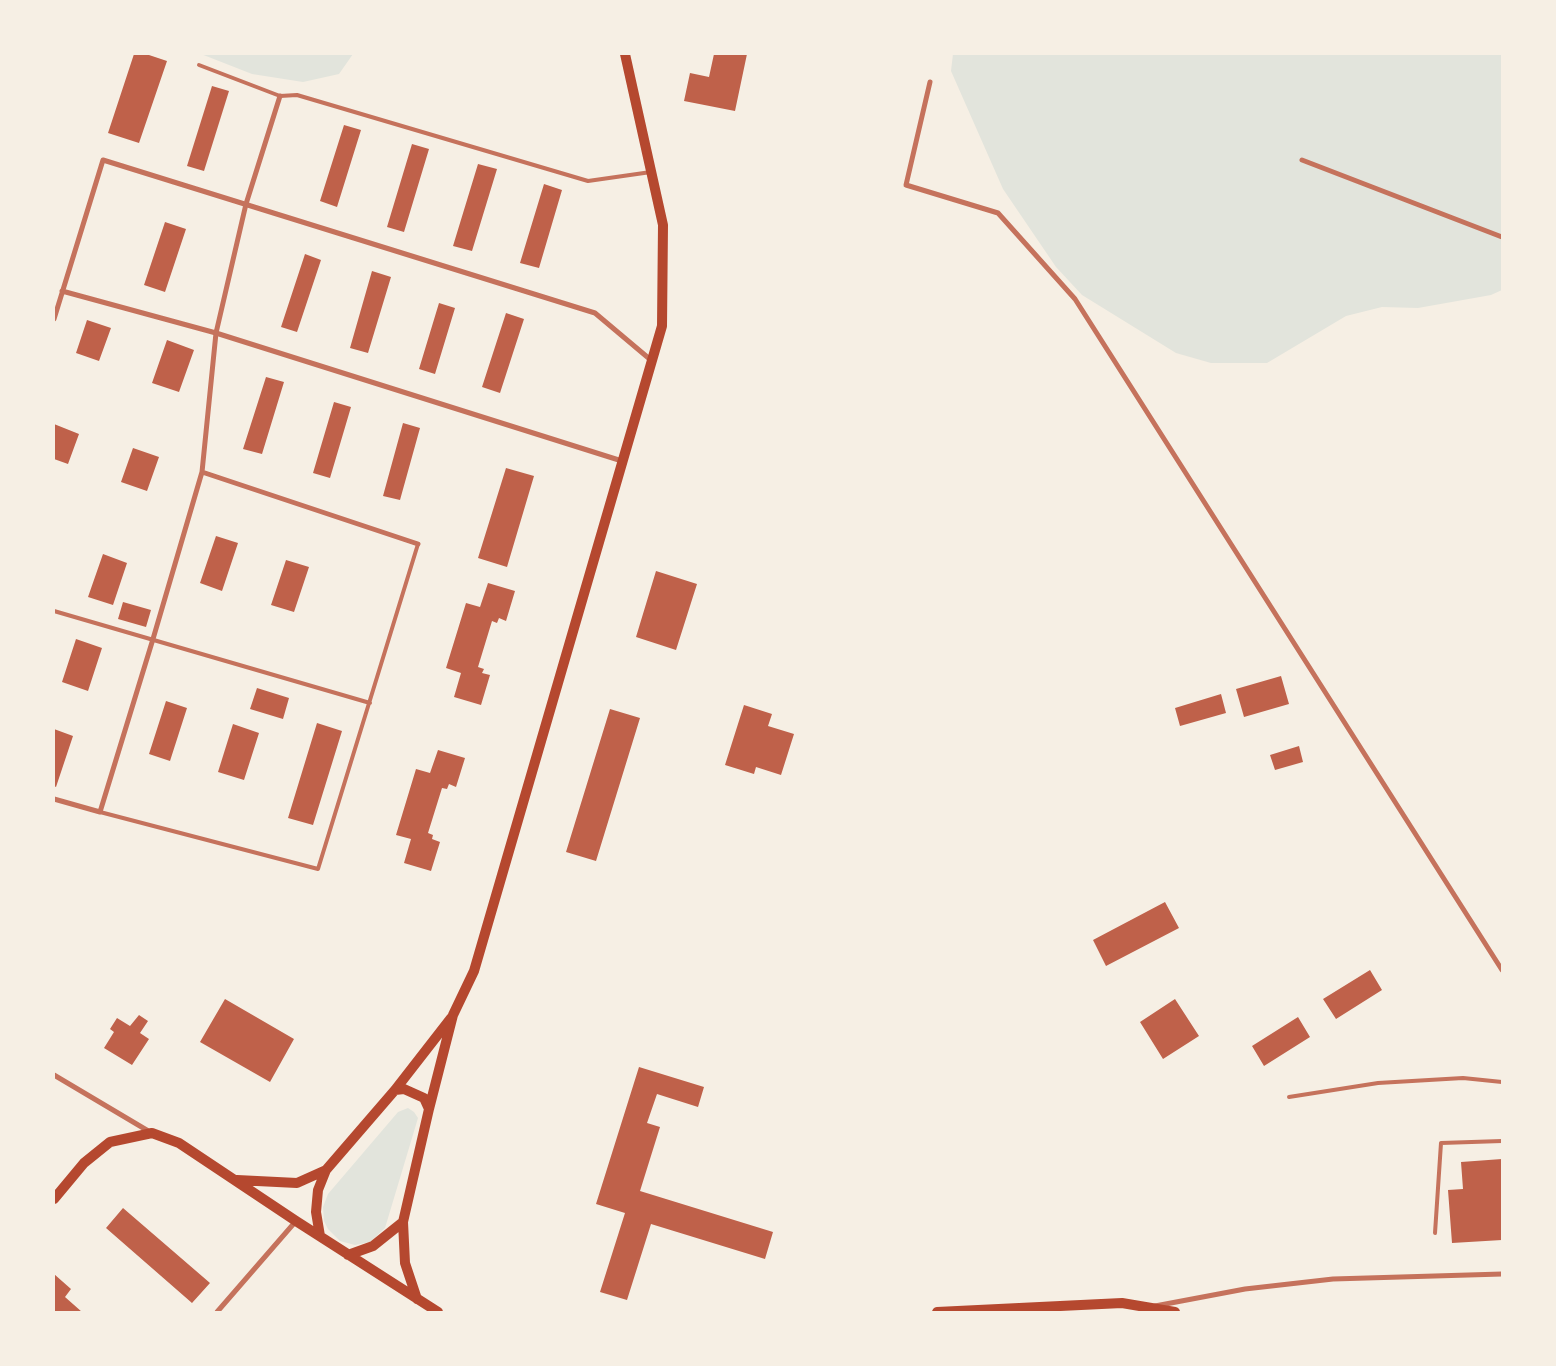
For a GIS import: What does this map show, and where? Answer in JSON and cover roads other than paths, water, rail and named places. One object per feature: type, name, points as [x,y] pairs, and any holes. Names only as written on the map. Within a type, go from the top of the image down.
[{"type":"main road","points":[[418,1299],[404,1263],[402,1222],[429,1109],[454,1015],[474,971],[662,326],[663,225],[625,54]]},
{"type":"main road","points":[[320,1236],[316,1212],[318,1190],[326,1170],[395,1090],[454,1015]]},
{"type":"main road","points":[[395,1090],[404,1089],[424,1098],[429,1109]]},
{"type":"main road","points":[[54,1199],[84,1163],[110,1142],[152,1133],[179,1143],[438,1312]]},
{"type":"main road","points":[[236,1180],[297,1183],[326,1170]]},
{"type":"main road","points":[[348,1255],[373,1246],[402,1222]]},
{"type":"main road","points":[[937,1312],[1122,1303],[1175,1312]]},
{"type":"street","points":[[930,82],[906,185],[998,213],[1075,299],[1502,970]]},
{"type":"street","points":[[54,799],[100,812],[202,472],[216,333],[246,204],[280,96]]},
{"type":"street","points":[[54,319],[103,160],[595,313],[652,361]]},
{"type":"street","points":[[1302,160],[1502,237]]},
{"type":"street","points":[[62,291],[216,333],[623,461]]},
{"type":"street","points":[[202,472],[418,544]]},
{"type":"street","points":[[54,1075],[152,1133]]},
{"type":"street","points":[[218,1312],[296,1221]]},
{"type":"street","points":[[1146,1308],[1245,1289],[1333,1280],[1502,1274]]},
{"type":"lane","points":[[199,65],[280,96],[297,94],[588,181],[651,172]]},
{"type":"lane","points":[[100,812],[318,869],[418,544]]},
{"type":"lane","points":[[54,611],[370,703]]},
{"type":"lane","points":[[1289,1097],[1378,1083],[1463,1078],[1502,1082]]},
{"type":"lane","points":[[1435,1233],[1441,1144],[1502,1141]]}]
